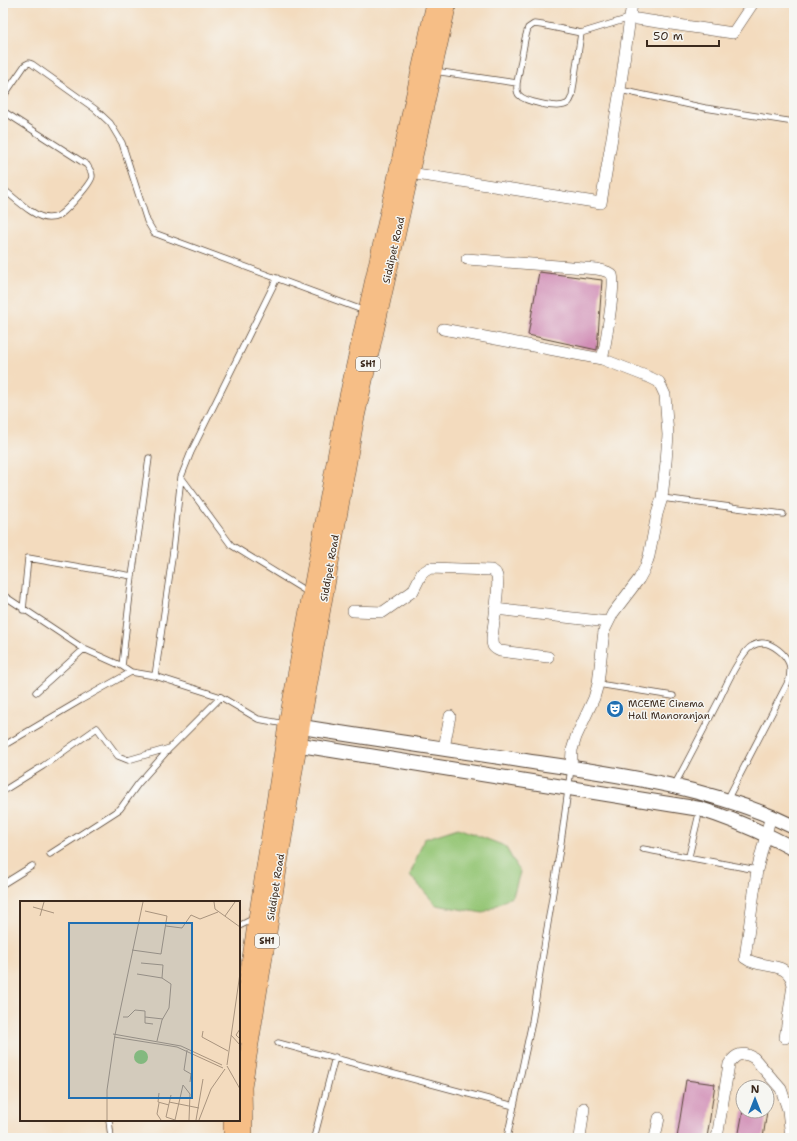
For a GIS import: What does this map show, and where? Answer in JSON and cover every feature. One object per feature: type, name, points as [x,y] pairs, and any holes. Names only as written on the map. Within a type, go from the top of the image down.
[{"type":"main road","name":"Siddipet Road","points":[[294,726],[311,594],[343,419],[435,3]]},
{"type":"main road","name":"Siddipet Road","points":[[240,1028],[257,916],[355,421],[448,3]]},
{"type":"main road","name":"Siddipet Road","points":[[240,1101],[291,743]]},
{"type":"main road","name":"Siddipet Road","points":[[233,1134],[236,1121]]},
{"type":"street","points":[[410,172],[600,203],[620,90],[632,3]]},
{"type":"street","points":[[630,18],[733,33],[753,3]]},
{"type":"street","points":[[467,259],[598,270],[610,273],[613,282],[606,344],[602,359]]},
{"type":"street","points":[[443,329],[602,359],[659,382],[665,395],[668,435],[662,498],[645,568],[613,613],[604,631],[598,684],[594,698],[576,737],[572,750],[571,767]]},
{"type":"street","points":[[353,611],[383,612],[413,591],[422,573],[430,568],[484,569],[494,571],[497,575],[498,586],[492,639],[494,648],[548,658]]},
{"type":"street","points":[[495,609],[608,622]]},
{"type":"street","points":[[444,748],[450,716]]},
{"type":"street","points":[[294,726],[571,767],[673,787],[727,800],[770,816],[794,827]]},
{"type":"street","points":[[291,743],[700,809],[722,816],[794,849]]},
{"type":"street","points":[[426,765],[429,746]]},
{"type":"street","points":[[503,777],[505,758]]},
{"type":"street","points":[[770,816],[757,870],[744,958],[749,961],[782,969],[792,979],[793,986],[784,1038]]},
{"type":"street","points":[[717,1138],[730,1064],[732,1058],[743,1054],[754,1058],[781,1089],[788,1110],[792,1138]]},
{"type":"street","points":[[580,1138],[584,1108]]},
{"type":"street","points":[[655,1138],[659,1118]]},
{"type":"lane","points":[[581,33],[572,96],[569,102],[560,106],[524,99],[518,94],[517,83],[524,39],[528,28],[534,24],[581,33],[630,18]]},
{"type":"lane","points":[[3,97],[25,65],[29,63],[32,64],[96,109],[110,123],[122,143],[146,220],[154,233],[367,312]]},
{"type":"lane","points":[[433,71],[517,83]]},
{"type":"lane","points":[[620,90],[705,108],[794,122]]},
{"type":"lane","points":[[3,111],[87,165],[91,170],[92,176],[84,191],[58,216],[48,218],[37,215],[3,189]]},
{"type":"lane","points":[[155,676],[181,477],[191,452],[277,278]]},
{"type":"lane","points":[[122,666],[132,576],[148,458]]},
{"type":"lane","points":[[181,477],[231,545],[311,594]]},
{"type":"lane","points":[[662,498],[783,514]]},
{"type":"lane","points":[[23,610],[28,558],[132,576]]},
{"type":"lane","points":[[3,595],[23,610],[84,649],[122,666],[131,672],[155,676],[221,697],[258,719],[294,726]]},
{"type":"lane","points":[[673,787],[730,677],[746,650],[757,644],[767,643],[778,650],[789,661],[791,672],[789,680],[727,800]]},
{"type":"lane","points":[[36,692],[84,649]]},
{"type":"lane","points":[[3,746],[131,672]]},
{"type":"lane","points":[[598,684],[673,696]]},
{"type":"lane","points":[[50,854],[120,809],[138,784],[170,748],[221,697]]},
{"type":"lane","points":[[3,791],[44,766],[97,728],[118,756],[128,760],[170,748]]},
{"type":"lane","points":[[507,1138],[532,1022],[561,842],[571,767]]},
{"type":"lane","points":[[689,856],[698,818]]},
{"type":"lane","points":[[642,849],[689,856],[757,870]]},
{"type":"lane","points":[[3,884],[32,866]]},
{"type":"lane","points":[[240,925],[257,916]]},
{"type":"lane","points":[[278,1043],[514,1106]]},
{"type":"lane","points":[[314,1138],[335,1057]]},
{"type":"lane","points":[[109,1121],[111,1138]]},
{"type":"green space","points":[[458,828],[505,846],[520,872],[513,896],[483,913],[436,905],[410,875],[424,839]]},
{"type":"building","points":[[539,272],[602,280],[597,350],[528,335]]},
{"type":"building","points":[[686,1080],[715,1084],[707,1138],[677,1138]]},
{"type":"building","points":[[742,1119],[766,1119],[763,1138],[738,1138]]},
{"type":"place","name":"MCEME Cinema Hall Manoranjan","points":[[615,709]]}]
